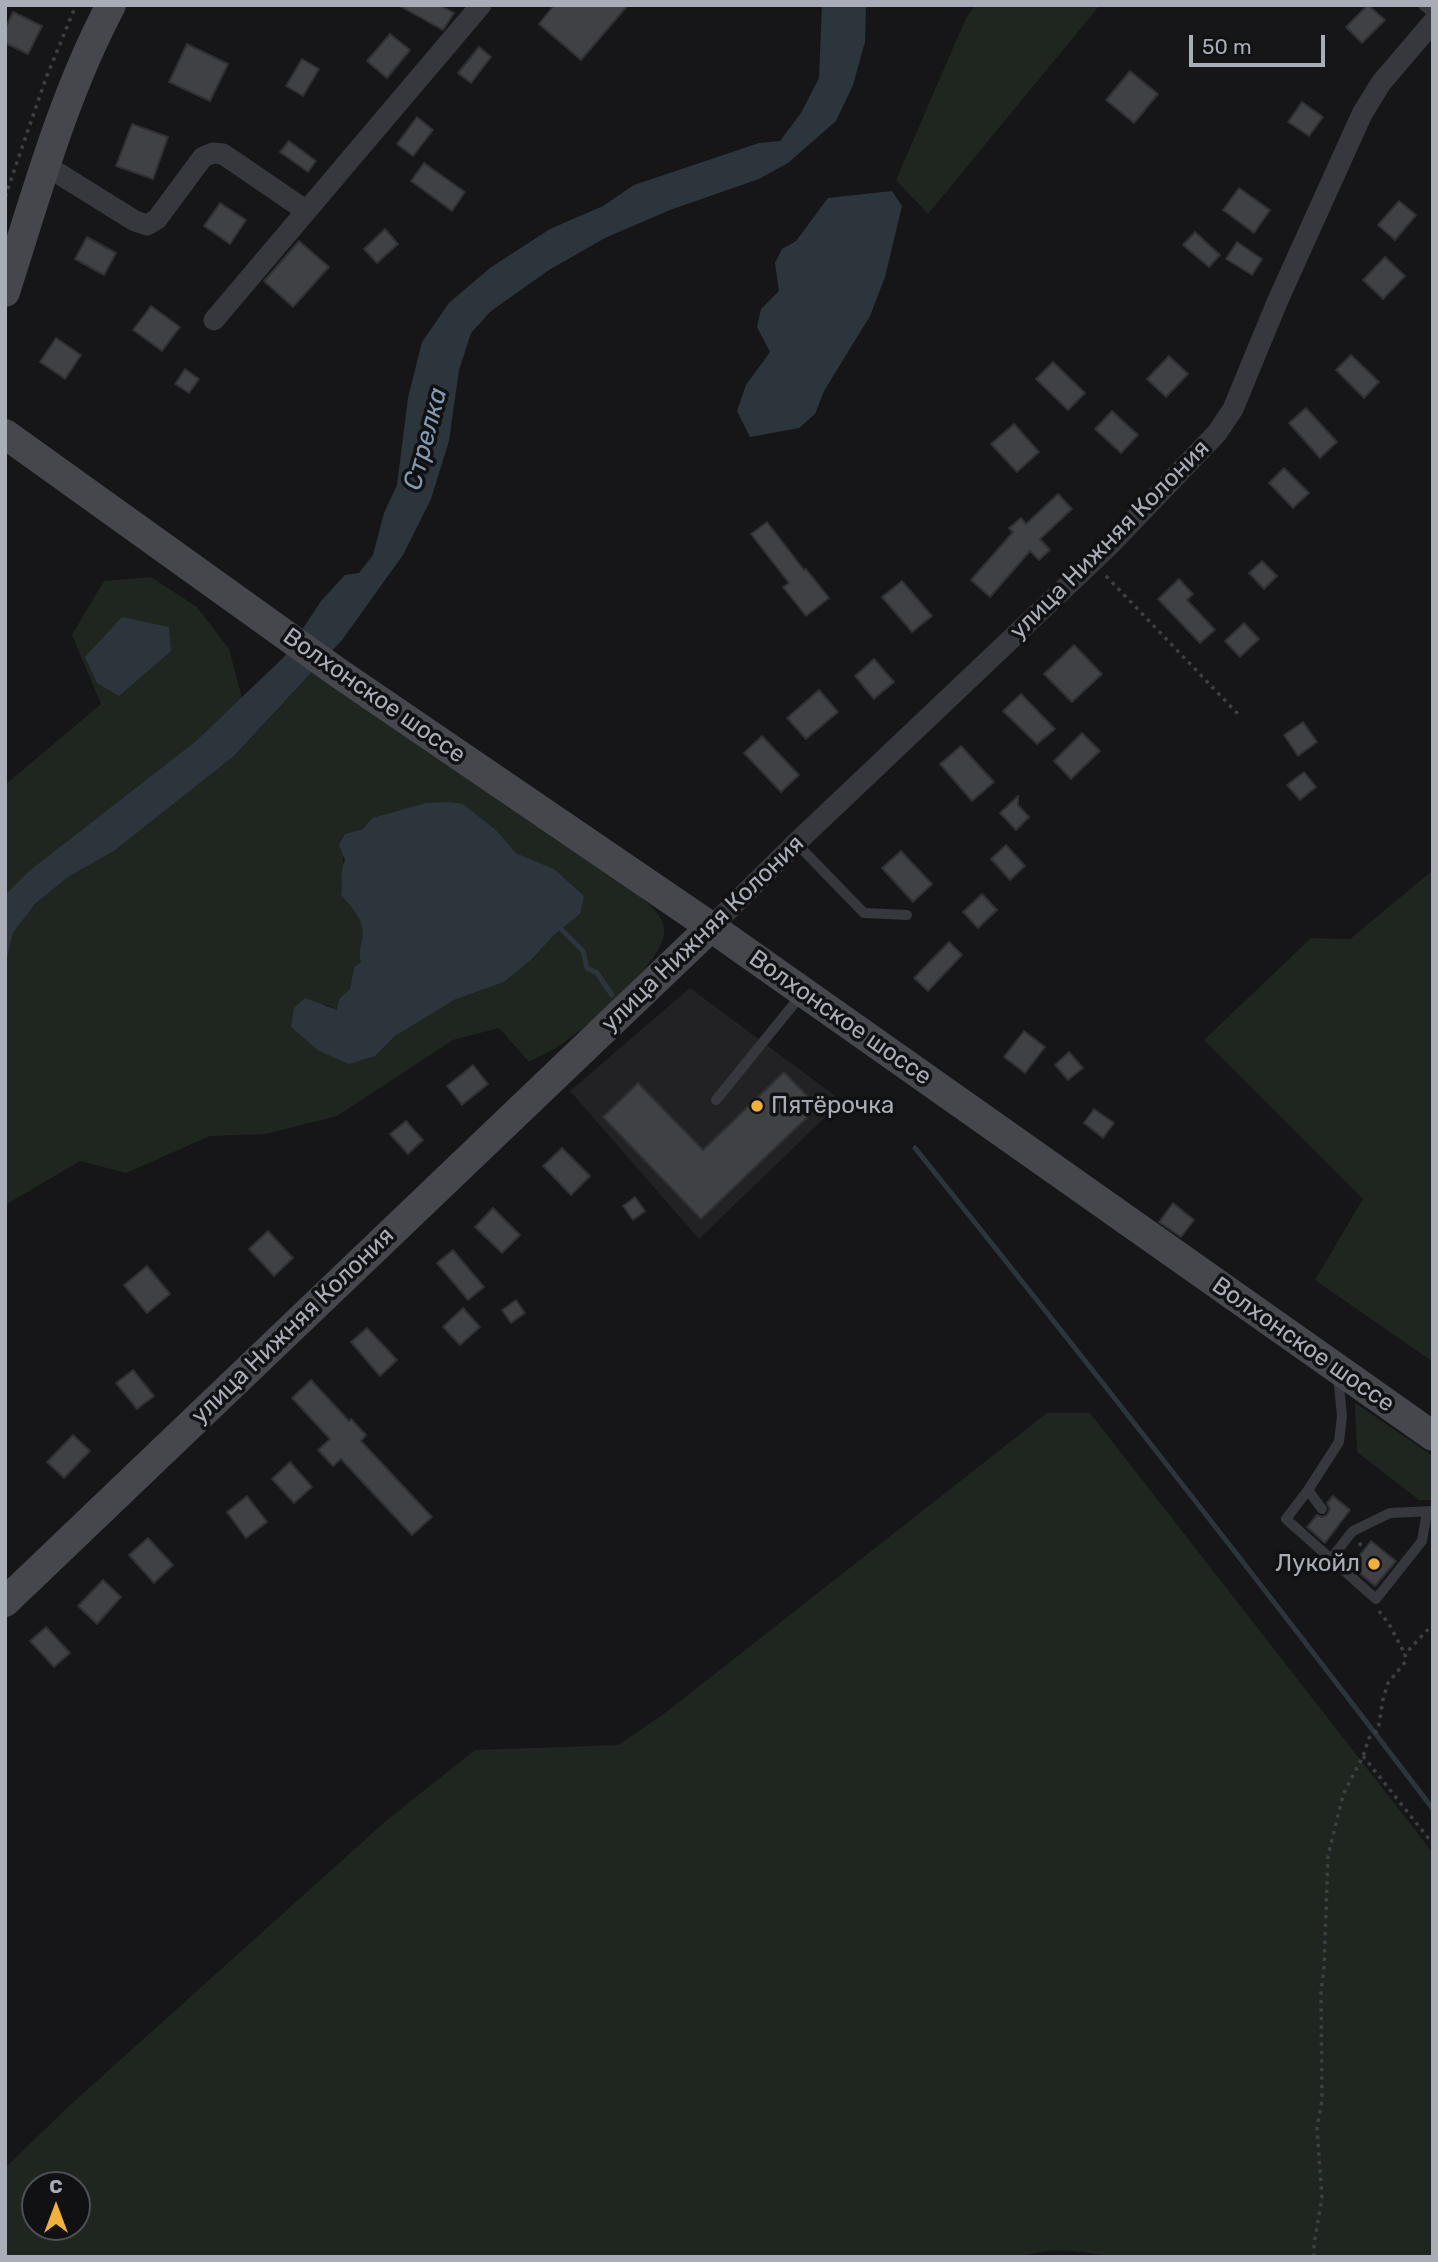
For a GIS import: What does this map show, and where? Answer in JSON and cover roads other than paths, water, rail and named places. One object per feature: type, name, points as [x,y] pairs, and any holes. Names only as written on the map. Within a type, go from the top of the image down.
[{"type":"main road","points":[[5,292],[45,165],[107,7]]},
{"type":"main road","name":"Волхонское шоссе","points":[[5,434],[337,672],[711,927],[1433,1436]]},
{"type":"main road","name":"улица Нижняя Колония","points":[[5,1602],[711,927]]},
{"type":"street","points":[[214,320],[481,5]]},
{"type":"street","name":"улица Нижняя Колония","points":[[711,927],[1093,562],[1217,433],[1233,409],[1362,114],[1381,83],[1433,22]]},
{"type":"street","points":[[45,165],[135,221],[146,225],[157,219],[203,157],[213,153],[223,154],[305,210]]},
{"type":"lane","points":[[1423,5],[1433,13]]},
{"type":"lane","points":[[796,843],[864,913],[907,915]]},
{"type":"lane","points":[[716,1100],[804,992]]},
{"type":"lane","points":[[1331,1559],[1352,1532],[1390,1513],[1430,1512],[1422,1541],[1376,1599],[1286,1520],[1339,1442],[1342,1416],[1337,1370]]},
{"type":"lane","points":[[1308,1490],[1322,1509]]},
{"type":"water","name":"Стрелка","points":[[822,5],[866,5],[865,42],[853,85],[836,121],[788,163],[759,179],[670,210],[605,238],[549,270],[491,311],[471,333],[459,370],[449,441],[431,499],[403,555],[342,640],[234,756],[114,851],[68,877],[35,904],[13,933],[5,967],[5,895],[29,871],[196,741],[284,657],[321,601],[345,575],[359,573],[373,555],[384,513],[397,485],[408,398],[422,342],[449,303],[490,268],[550,229],[603,206],[634,185],[759,143],[780,141],[801,113],[819,78]]},
{"type":"water","points":[[892,191],[902,206],[885,277],[870,316],[824,391],[815,414],[799,428],[750,437],[737,411],[746,385],[770,352],[757,327],[761,309],[779,291],[775,263],[782,249],[796,241],[828,198]]},
{"type":"water","points":[[122,617],[169,627],[171,651],[119,696],[97,683],[85,657]]},
{"type":"water","points":[[425,803],[463,804],[497,831],[516,853],[554,869],[584,896],[580,914],[504,982],[454,1000],[395,1036],[375,1056],[349,1064],[319,1051],[291,1027],[294,1008],[305,998],[337,1010],[339,999],[350,989],[354,967],[361,962],[359,953],[362,927],[357,915],[341,895],[345,860],[339,845],[345,834],[363,829],[372,818]]},
{"type":"waterway","points":[[561,929],[583,951],[587,968],[597,973],[612,995]]},
{"type":"waterway","points":[[915,1148],[1176,1477],[1433,1809]]},
{"type":"place","name":"Пятёрочка","points":[[757,1106]]},
{"type":"place","name":"Лукойл","points":[[1374,1564]]}]
